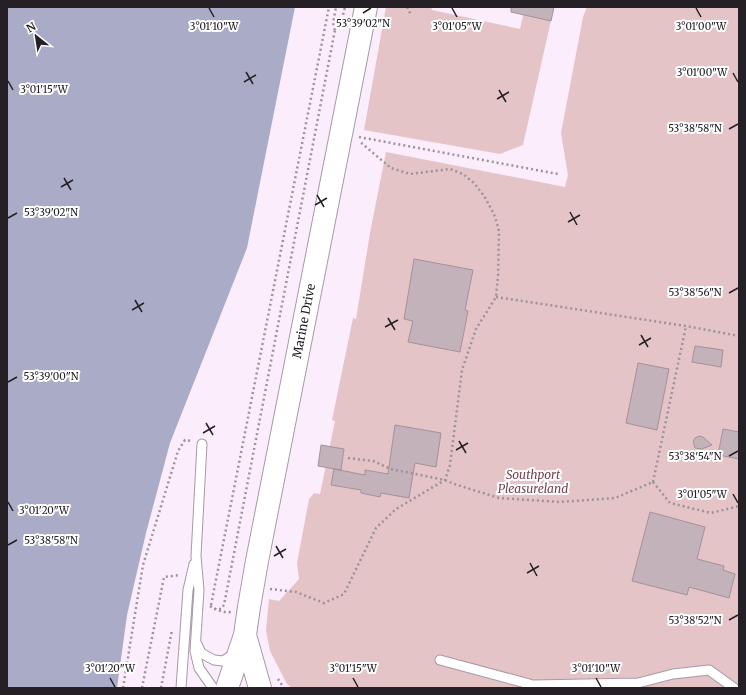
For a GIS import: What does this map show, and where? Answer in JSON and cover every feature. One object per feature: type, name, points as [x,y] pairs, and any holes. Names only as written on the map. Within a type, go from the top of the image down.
[{"type":"street","name":"Marine Drive","points":[[227,688],[242,643],[366,7]]},
{"type":"street","name":"Marine Drive","points":[[242,643],[260,688]]},
{"type":"street","points":[[239,688],[250,688]]},
{"type":"lane","points":[[202,444],[196,556],[199,590],[195,651],[199,668],[213,688]]},
{"type":"lane","points":[[181,688],[188,590],[196,556]]},
{"type":"lane","points":[[196,640],[201,653],[214,660],[223,661],[242,643]]},
{"type":"lane","points":[[440,660],[533,685],[638,683],[673,674],[710,670],[734,688]]},
{"type":"path","points":[[234,612],[223,612],[214,609],[211,606],[329,7]]},
{"type":"path","points":[[335,30],[333,22],[336,7]]},
{"type":"path","points":[[214,609],[221,609],[224,605],[335,30],[342,19],[345,7]]},
{"type":"path","points":[[406,7],[411,15]]},
{"type":"path","points":[[352,135],[558,174]]},
{"type":"path","points":[[269,589],[296,592],[324,603],[344,594],[376,528],[396,509],[445,480],[450,465],[462,370],[476,329],[496,297],[499,232],[494,214],[475,184],[463,174],[450,169],[410,174],[391,168],[357,140]]},
{"type":"path","points":[[496,297],[686,326],[739,336]]},
{"type":"path","points":[[653,482],[686,326]]},
{"type":"path","points":[[124,688],[143,565],[178,452],[185,440],[202,444]]},
{"type":"path","points":[[348,458],[373,462],[391,469],[445,480],[499,498],[560,502],[615,498],[653,482]]},
{"type":"path","points":[[653,482],[670,503],[711,513],[739,506]]},
{"type":"path","points":[[142,688],[164,576],[181,575],[180,581]]},
{"type":"path","points":[[161,688],[172,630]]},
{"type":"green space","points":[[386,7],[431,7],[432,10],[520,29],[525,7],[554,7],[523,145],[500,154],[364,130]]},
{"type":"green space","name":"Southport Pleasureland","points":[[587,7],[739,7],[739,688],[292,688],[287,684],[270,651],[266,630],[269,599],[279,601],[299,579],[297,563],[309,499],[314,493],[320,494],[335,421],[332,420],[353,318],[356,319],[370,233],[386,152],[565,187],[568,175],[561,133],[583,17]]},
{"type":"water","points":[[7,7],[295,7],[247,248],[170,443],[146,533],[127,615],[117,688],[7,688]]},
{"type":"building","points":[[511,7],[554,7],[551,21],[511,12]]},
{"type":"building","points":[[414,259],[473,270],[465,310],[468,311],[460,352],[408,342],[413,321],[404,319]]},
{"type":"building","points":[[695,346],[723,350],[721,367],[692,362]]},
{"type":"building","points":[[638,363],[669,369],[657,430],[626,423]]},
{"type":"building","points":[[395,425],[441,433],[436,467],[415,463],[409,498],[381,493],[380,497],[361,493],[361,490],[331,485],[334,469],[365,475],[365,470],[388,474]]},
{"type":"building","points":[[723,429],[739,432],[739,459],[718,455]]},
{"type":"building","points":[[699,436],[703,437],[712,445],[702,449],[695,448],[693,442],[695,438]]},
{"type":"building","points":[[321,445],[344,449],[341,470],[318,466]]},
{"type":"building","points":[[650,512],[705,527],[697,559],[724,566],[723,570],[735,574],[729,598],[689,587],[687,595],[632,581]]}]
